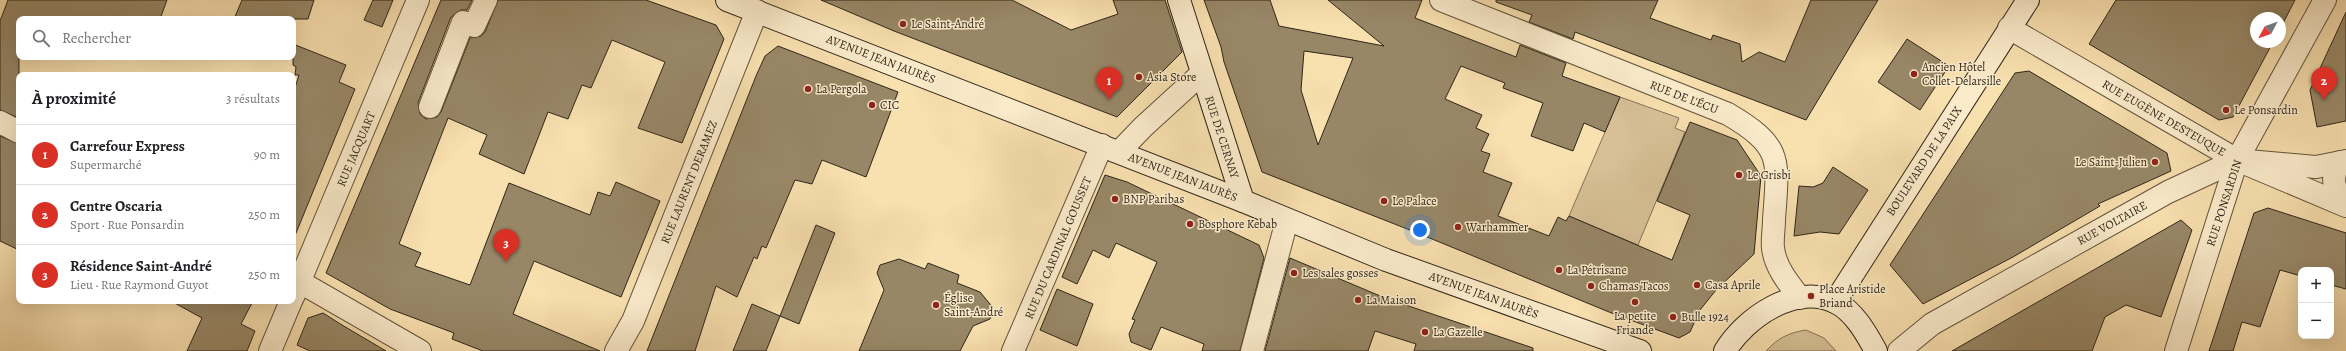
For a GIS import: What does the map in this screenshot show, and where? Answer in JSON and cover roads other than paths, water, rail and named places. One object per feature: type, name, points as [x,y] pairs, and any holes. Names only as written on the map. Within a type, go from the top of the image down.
[{"type":"street","name":"RUE JACQUART","points":[[296,285],[418,0]]},
{"type":"street","points":[[430,107],[463,22],[474,26],[486,0]]},
{"type":"street","name":"AVENUE JEAN JAURÈS","points":[[727,0],[1243,201],[1386,260],[1640,351]]},
{"type":"street","name":"RUE DE CERNAY","points":[[1179,0],[1201,74],[1243,201]]},
{"type":"street","name":"RUE DE L'ÉCU","points":[[1441,0],[1728,114],[1753,128],[1773,152],[1777,170],[1773,248],[1783,277],[1800,298]]},
{"type":"street","name":"BOULEVARD DE LA PAIX","points":[[1835,302],[2028,0]]},
{"type":"street","name":"RUE PONSARDIN","points":[[2176,351],[2237,160],[2325,0]]},
{"type":"street","name":"RUE LAURENT DERAMEZ","points":[[616,351],[633,321],[757,11]]},
{"type":"street","name":"RUE EUGÈNE DESTEUQUE","points":[[2009,28],[2237,160],[2346,205]]},
{"type":"street","points":[[1110,149],[1143,126],[1201,74]]},
{"type":"street","points":[[0,122],[16,130]]},
{"type":"street","name":"RUE DU CARDINAL GOUSSET","points":[[1013,351],[1110,149]]},
{"type":"street","name":"RUE VOLTAIRE","points":[[1899,351],[1932,324],[2168,192],[2237,160],[2316,167],[2343,161]]},
{"type":"street","points":[[2343,161],[2336,168],[2333,184],[2337,195],[2346,205]]},
{"type":"street","points":[[1252,351],[1287,220]]},
{"type":"street","points":[[296,291],[420,351]]},
{"type":"street","points":[[1725,351],[1750,322],[1774,305],[1800,298],[1816,298],[1835,302],[1860,325],[1876,351]]},
{"type":"street","name":"RUE JACQUART","points":[[270,351],[288,304]]},
{"type":"place","name":"Le Saint-André","points":[[903,24]]},
{"type":"place","name":"Ancien Hôtel Collet-Delarsille","points":[[1914,74]]},
{"type":"place","name":"Asia Store","points":[[1139,77]]},
{"type":"place","name":"La Pergola","points":[[808,89]]},
{"type":"place","name":"Carrefour Express","points":[[1109,100]]},
{"type":"place","name":"Centre Oscaria","points":[[2324,100]]},
{"type":"place","name":"CIC","points":[[872,105]]},
{"type":"place","name":"Le Ponsardin","points":[[2226,110]]},
{"type":"place","name":"Le Saint-Julien","points":[[2155,162]]},
{"type":"place","name":"Le Grisbi","points":[[1739,175]]},
{"type":"place","name":"BNP Paribas","points":[[1115,199]]},
{"type":"place","name":"Le Palace","points":[[1384,201]]},
{"type":"place","name":"Bosphore Kebab","points":[[1190,224]]},
{"type":"place","name":"Warhammer","points":[[1458,227]]},
{"type":"place","name":"Résidence Saint-André","points":[[506,262]]},
{"type":"place","name":"La Pétrisane","points":[[1559,270]]},
{"type":"place","name":"Les sales gosses","points":[[1294,273]]},
{"type":"place","name":"Casa Aprile","points":[[1697,285]]},
{"type":"place","name":"Chamas Tacos","points":[[1591,286]]},
{"type":"place","name":"Place Aristide Briand","points":[[1811,296]]},
{"type":"place","name":"La Maison","points":[[1358,300]]},
{"type":"place","name":"La petite Friande","points":[[1635,302]]},
{"type":"place","name":"Église Saint-André","points":[[936,305]]},
{"type":"place","name":"Bulle 1924","points":[[1673,317]]},
{"type":"place","name":"La Gazelle","points":[[1425,332]]}]
